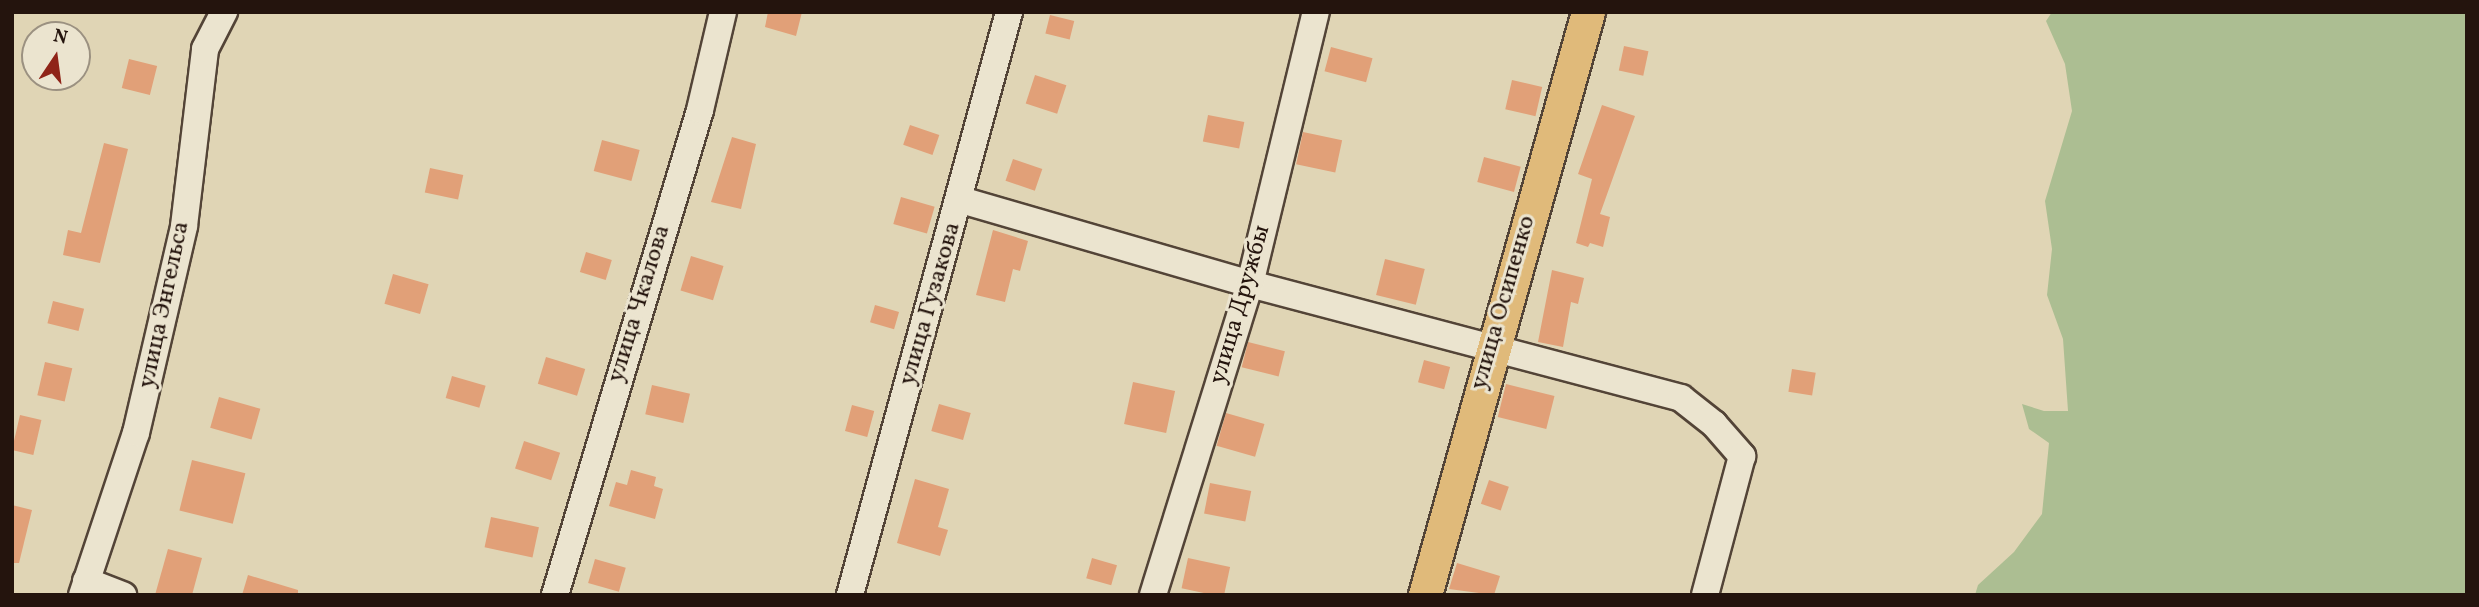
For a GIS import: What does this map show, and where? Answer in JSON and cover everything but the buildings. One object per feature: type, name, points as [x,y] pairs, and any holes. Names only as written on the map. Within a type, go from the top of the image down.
[{"type":"main road","name":"улица Осипенко","points":[[1425,595],[1491,347],[1588,12]]},
{"type":"street","name":"улица Энгельса","points":[[84,588],[136,433],[184,226],[205,49],[225,12]]},
{"type":"street","name":"улица Чкалова","points":[[555,595],[700,110],[723,12]]},
{"type":"street","name":"улица Гузакова","points":[[850,595],[961,200],[1009,12]]},
{"type":"street","name":"улица Дружбы","points":[[1153,595],[1250,284],[1315,12]]},
{"type":"street","points":[[961,200],[1250,284],[1681,398],[1714,424],[1742,456],[1705,595]]},
{"type":"street","points":[[84,588],[123,595]]},
{"type":"green space","points":[[2052,12],[2467,12],[2467,595],[1975,595],[1978,585],[2014,552],[2042,514],[2049,443],[2029,429],[2022,404],[2044,411],[2068,411],[2063,339],[2047,295],[2052,249],[2045,201],[2072,111],[2065,64],[2046,21]]}]
